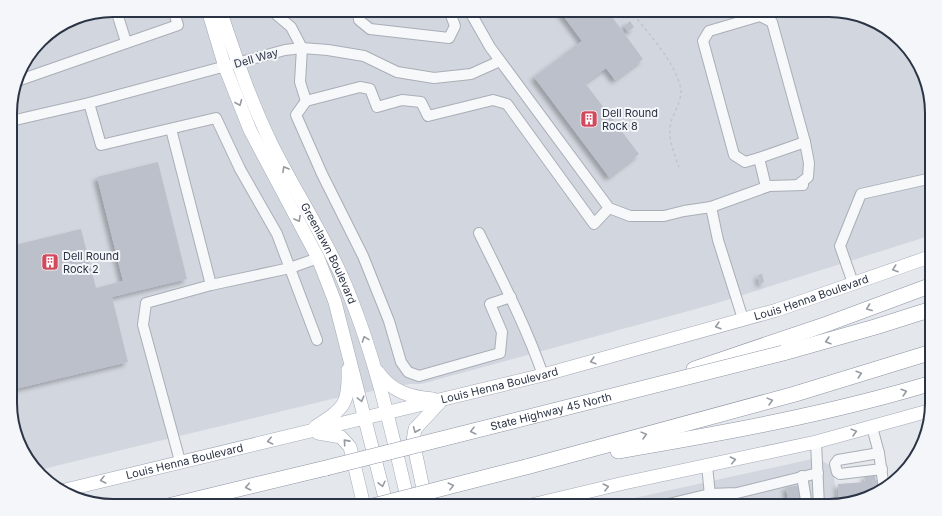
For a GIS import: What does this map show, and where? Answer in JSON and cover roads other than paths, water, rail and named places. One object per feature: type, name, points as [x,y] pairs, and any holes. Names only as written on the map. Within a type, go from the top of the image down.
[{"type":"highway","points":[[781,347],[925,288]]},
{"type":"highway","name":"State Highway 45 North","points":[[197,499],[608,398],[781,347],[875,327],[925,311]]},
{"type":"highway","points":[[400,499],[526,467],[795,394],[925,354]]},
{"type":"highway","points":[[526,467],[694,438],[798,417],[872,401],[925,385]]},
{"type":"main road","name":"Greenlawn Boulevard","points":[[210,17],[225,67],[250,130],[318,258],[338,309],[385,499]]},
{"type":"main road","name":"Greenlawn Boulevard","points":[[222,17],[238,63],[271,143],[326,242],[342,278],[375,368],[388,414],[407,499]]},
{"type":"main road","points":[[318,258],[328,260],[334,265],[342,278]]},
{"type":"main road","name":"Louis Henna Boulevard","points":[[70,488],[180,461],[388,414],[543,375],[777,310],[925,258]]},
{"type":"main road","points":[[308,432],[337,413],[344,405],[348,391],[348,352]]},
{"type":"main road","points":[[375,368],[382,378],[399,392],[412,397],[441,400]]},
{"type":"main road","points":[[426,499],[413,441],[415,429],[441,400]]},
{"type":"main road","points":[[555,499],[624,482],[816,442],[924,412]]},
{"type":"main road","points":[[308,432],[341,437],[350,447],[362,499]]},
{"type":"street","points":[[118,17],[126,42]]},
{"type":"street","points":[[24,79],[126,42],[178,26],[175,17]]},
{"type":"street","points":[[279,17],[291,27],[302,48],[300,82],[306,101]]},
{"type":"street","points":[[359,17],[359,20],[370,29],[449,38],[455,26],[451,17]]},
{"type":"street","points":[[472,17],[500,61],[609,208],[630,216],[646,217],[711,207],[766,187],[800,185],[808,177],[809,163],[805,142],[772,22],[762,17]]},
{"type":"street","points":[[757,17],[709,31],[703,41],[734,155],[745,162],[805,142]]},
{"type":"street","name":"Dell Way","points":[[17,120],[89,103],[285,50],[302,48],[328,50],[364,56],[397,72],[434,78],[471,74],[500,61]]},
{"type":"street","points":[[511,297],[490,304],[502,332],[500,353],[419,376],[408,372],[401,362],[389,322],[363,256],[322,174],[296,115],[306,101],[360,87],[370,89],[377,107],[402,100],[421,102],[428,116],[493,100],[507,104],[594,224],[609,208]]},
{"type":"street","points":[[89,103],[101,145],[216,118],[240,169],[277,234],[317,340]]},
{"type":"street","points":[[171,129],[212,285]]},
{"type":"street","points":[[536,142],[552,132]]},
{"type":"street","points":[[759,158],[766,187]]},
{"type":"street","points":[[853,283],[840,246],[861,194],[925,180]]},
{"type":"street","points":[[711,207],[718,240],[743,319]]},
{"type":"street","points":[[479,233],[511,297],[536,354],[543,375]]},
{"type":"street","points":[[180,461],[144,325],[146,303],[212,285],[290,268],[318,258]]},
{"type":"street","points":[[872,427],[879,453],[879,481],[840,474],[837,472],[835,464],[838,460],[879,453]]},
{"type":"street","points":[[816,442],[819,499]]},
{"type":"street","points":[[707,465],[710,499]]},
{"type":"street","points":[[698,499],[710,494],[738,493],[818,473]]},
{"type":"street","points":[[802,476],[806,499]]},
{"type":"tunnel","points":[[877,480],[877,485]]},
{"type":"place","name":"Dell Round Rock 8","points":[[589,119]]},
{"type":"place","name":"Dell Round Rock 2","points":[[50,262]]}]
